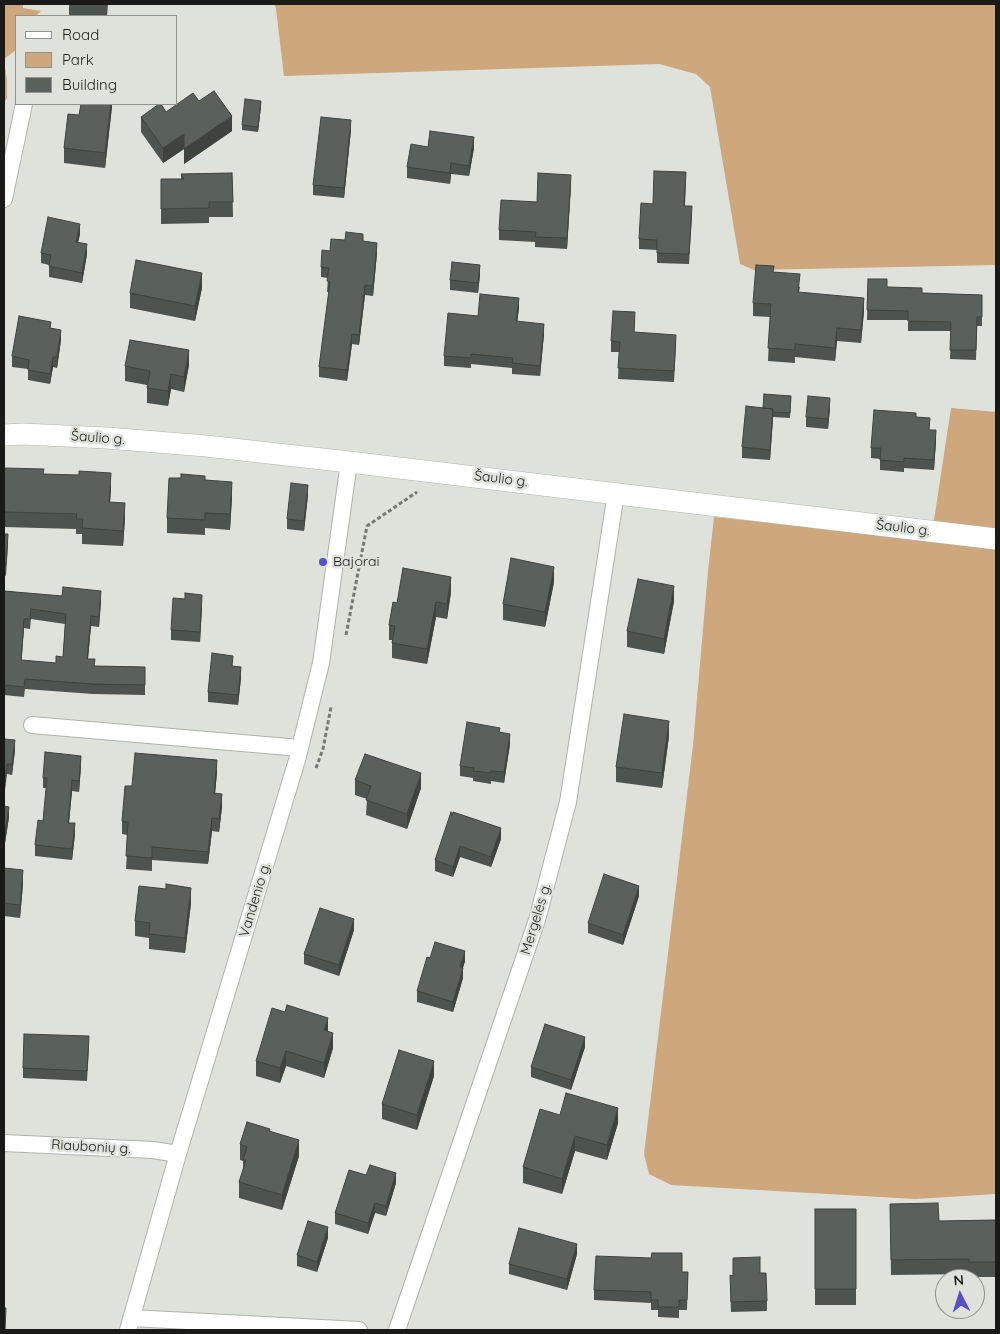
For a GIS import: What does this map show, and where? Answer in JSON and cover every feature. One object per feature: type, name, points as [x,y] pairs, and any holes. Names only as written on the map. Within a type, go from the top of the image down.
[{"type":"street","points":[[4,199],[24,105]]},
{"type":"street","name":"Šaulio g.","points":[[4,435],[22,434],[117,439],[206,446],[996,539]]},
{"type":"street","name":"Vandenio g.","points":[[130,1324],[178,1154],[300,748],[321,662],[349,462]]},
{"type":"street","name":"Mergelės g.","points":[[397,1330],[537,920],[564,820],[616,493]]},
{"type":"street","points":[[32,725],[300,748]]},
{"type":"street","name":"Riaubonių g.","points":[[4,1143],[153,1150],[178,1154]]},
{"type":"street","points":[[130,1324],[359,1330]]},
{"type":"path","points":[[344,644],[367,526],[445,473]]},
{"type":"path","points":[[316,768],[323,749],[332,701]]},
{"type":"green space","points":[[4,4],[23,4],[23,8],[41,11],[37,15],[15,15],[15,51],[4,59]]},
{"type":"green space","points":[[274,4],[996,4],[996,265],[754,270],[740,264],[710,87],[696,74],[659,64],[284,76]]},
{"type":"green space","points":[[4,62],[7,98],[4,103]]},
{"type":"green space","points":[[951,408],[996,412],[996,1194],[915,1199],[671,1185],[649,1174],[644,1154],[693,745],[714,517],[931,540]]},
{"type":"building","points":[[214,91],[232,116],[184,149],[184,134],[163,148],[141,117],[158,105],[162,105],[166,112],[193,93],[199,101]]},
{"type":"building","points":[[245,99],[261,101],[258,127],[242,125]]},
{"type":"building","points":[[81,105],[111,105],[105,153],[64,148],[68,114],[79,115]]},
{"type":"building","points":[[321,117],[351,120],[344,188],[313,185]]},
{"type":"building","points":[[430,131],[474,137],[469,166],[451,163],[450,173],[407,167],[411,144],[428,147]]},
{"type":"building","points":[[654,171],[686,172],[684,206],[692,206],[689,254],[657,253],[657,240],[639,239],[641,203],[653,204]]},
{"type":"building","points":[[232,173],[233,202],[209,202],[209,208],[161,209],[161,179],[184,179],[181,174]]},
{"type":"building","points":[[538,173],[571,175],[567,238],[535,237],[536,232],[499,230],[501,200],[537,202]]},
{"type":"building","points":[[48,217],[80,224],[76,242],[87,244],[82,273],[49,266],[51,255],[41,253]]},
{"type":"building","points":[[346,232],[363,234],[363,241],[377,243],[373,286],[365,285],[359,335],[352,334],[347,370],[319,367],[330,282],[327,281],[329,268],[321,267],[322,250],[330,251],[331,239],[345,240]]},
{"type":"building","points":[[136,260],[202,273],[195,306],[130,293]]},
{"type":"building","points":[[452,262],[480,265],[478,283],[450,280]]},
{"type":"building","points":[[756,265],[774,266],[773,272],[800,274],[798,292],[864,298],[861,330],[837,328],[835,348],[795,344],[795,350],[768,348],[771,304],[753,303]]},
{"type":"building","points":[[868,279],[887,279],[887,287],[922,288],[922,293],[982,295],[982,317],[977,317],[976,350],[950,350],[951,322],[908,321],[908,311],[867,310]]},
{"type":"building","points":[[480,294],[519,298],[516,321],[544,324],[540,366],[512,363],[513,358],[471,354],[471,358],[444,356],[448,313],[478,316]]},
{"type":"building","points":[[613,311],[635,312],[634,332],[676,335],[674,371],[618,368],[620,342],[611,341]]},
{"type":"building","points":[[19,316],[51,322],[50,328],[61,330],[57,357],[53,357],[50,374],[28,370],[29,360],[12,356]]},
{"type":"building","points":[[130,340],[189,350],[184,377],[171,374],[168,391],[147,388],[150,371],[125,366]]},
{"type":"building","points":[[764,394],[791,396],[790,413],[773,412],[773,409],[763,408]]},
{"type":"building","points":[[808,396],[830,398],[828,419],[806,417]]},
{"type":"building","points":[[746,406],[773,409],[770,450],[742,447]]},
{"type":"building","points":[[874,410],[916,413],[916,417],[930,418],[929,430],[936,430],[934,460],[904,458],[904,462],[880,460],[881,448],[871,448]]},
{"type":"building","points":[[4,468],[44,469],[43,474],[79,475],[79,471],[111,473],[109,502],[125,503],[123,531],[82,528],[83,519],[76,519],[77,514],[4,512]]},
{"type":"building","points":[[181,474],[205,476],[205,480],[232,482],[230,514],[205,513],[205,520],[167,518],[169,478],[181,478]]},
{"type":"building","points":[[291,483],[308,485],[304,521],[287,519]]},
{"type":"building","points":[[4,534],[8,534],[6,565],[4,565]]},
{"type":"building","points":[[511,558],[554,567],[545,612],[503,604]]},
{"type":"building","points":[[403,568],[451,577],[447,604],[436,602],[427,649],[392,643],[395,626],[389,625],[393,602],[397,603]]},
{"type":"building","points":[[638,579],[674,586],[664,639],[627,631]]},
{"type":"building","points":[[63,587],[101,591],[99,617],[91,616],[87,659],[95,659],[94,666],[145,667],[145,685],[93,684],[25,679],[24,687],[4,685],[4,591],[62,596]],"holes":[[[31,609],[66,614],[63,657],[56,656],[56,663],[21,660],[24,619],[30,619]]]},
{"type":"building","points":[[185,593],[202,595],[200,632],[171,630],[173,598],[185,599]]},
{"type":"building","points":[[212,653],[233,656],[232,666],[241,667],[238,695],[208,692]]},
{"type":"building","points":[[624,714],[669,721],[662,773],[616,767]]},
{"type":"building","points":[[467,722],[500,728],[499,732],[510,734],[504,772],[473,771],[474,768],[460,766]]},
{"type":"building","points":[[4,739],[15,740],[12,764],[7,764],[4,787]]},
{"type":"building","points":[[45,752],[81,756],[79,781],[72,780],[68,823],[75,823],[72,849],[35,845],[38,820],[43,821],[47,778],[43,778]]},
{"type":"building","points":[[135,753],[217,760],[214,793],[222,794],[219,819],[212,818],[208,852],[152,847],[152,858],[126,856],[128,822],[122,821],[125,786],[132,786]]},
{"type":"building","points":[[365,754],[421,773],[407,814],[366,800],[371,786],[355,780]]},
{"type":"building","points":[[4,806],[9,807],[5,833],[4,832]]},
{"type":"building","points":[[451,812],[452,816],[453,812],[501,828],[491,857],[460,846],[453,867],[435,860]]},
{"type":"building","points":[[4,868],[23,870],[20,905],[4,903]]},
{"type":"building","points":[[604,874],[639,886],[623,935],[588,923]]},
{"type":"building","points":[[166,884],[191,888],[185,938],[149,934],[150,923],[135,921],[139,886],[166,889]]},
{"type":"building","points":[[320,908],[354,919],[339,965],[304,954]]},
{"type":"building","points":[[435,942],[465,951],[460,967],[463,968],[453,1002],[417,991],[427,957],[430,958]]},
{"type":"building","points":[[287,1005],[328,1018],[324,1030],[333,1033],[324,1063],[286,1051],[280,1068],[256,1061],[272,1008],[285,1012]]},
{"type":"building","points":[[545,1024],[585,1037],[571,1080],[531,1067]]},
{"type":"building","points":[[24,1034],[89,1036],[87,1071],[23,1068]]},
{"type":"building","points":[[399,1050],[434,1061],[417,1115],[382,1104]]},
{"type":"building","points":[[566,1093],[618,1108],[607,1145],[575,1136],[562,1179],[523,1167],[540,1109],[560,1115]]},
{"type":"building","points":[[247,1122],[299,1140],[282,1195],[239,1182],[246,1160],[243,1160],[247,1147],[240,1144]]},
{"type":"building","points":[[370,1165],[396,1173],[386,1206],[375,1203],[368,1223],[335,1213],[349,1170],[366,1175]]},
{"type":"building","points":[[938,1203],[939,1221],[996,1220],[996,1262],[969,1262],[969,1259],[891,1260],[890,1204]]},
{"type":"building","points":[[815,1209],[856,1209],[856,1289],[815,1289]]},
{"type":"building","points":[[308,1221],[328,1227],[317,1262],[297,1255]]},
{"type":"building","points":[[519,1228],[577,1244],[567,1279],[509,1264]]},
{"type":"building","points":[[652,1253],[682,1253],[682,1272],[688,1272],[687,1300],[679,1300],[679,1307],[658,1307],[658,1300],[651,1300],[651,1292],[594,1290],[596,1256],[651,1258]]},
{"type":"building","points":[[760,1257],[760,1273],[766,1273],[767,1301],[731,1302],[730,1275],[733,1276],[733,1258]]},
{"type":"building","points":[[4,1308],[6,1308],[5,1330],[4,1330]]},
{"type":"place","name":"Bajorai","points":[[323,562]]}]
